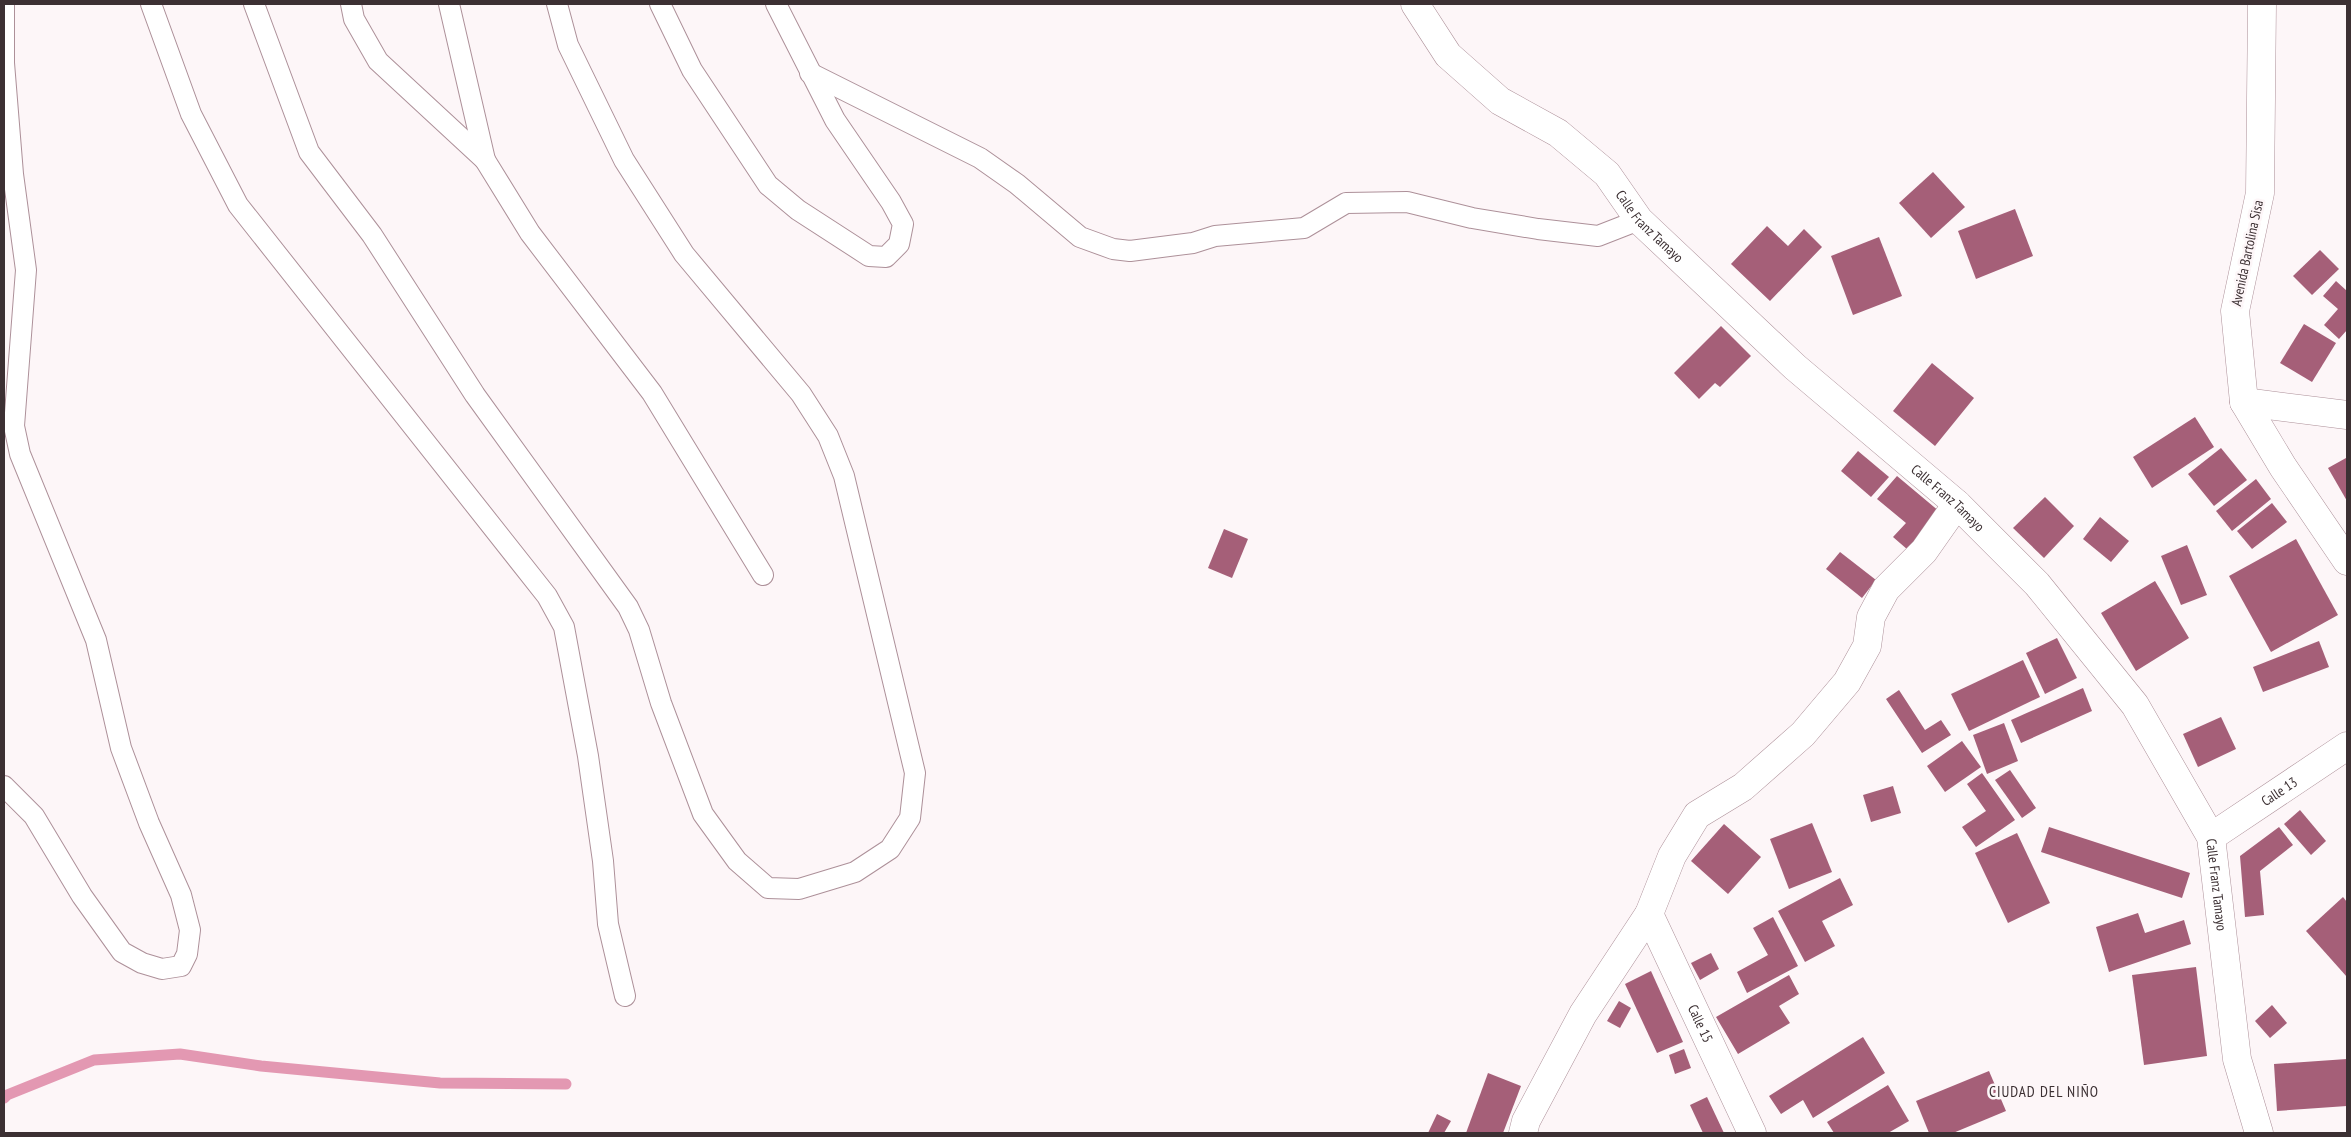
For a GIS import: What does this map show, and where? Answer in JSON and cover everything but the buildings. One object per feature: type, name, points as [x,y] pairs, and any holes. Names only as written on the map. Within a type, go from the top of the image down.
[{"type":"street","name":"Calle Franz Tamayo","points":[[1415,4],[1448,55],[1500,101],[1558,133],[1607,174],[1639,220],[1795,367],[1957,504],[2037,584],[2135,705],[2211,837],[2237,1059],[2259,1133]]},
{"type":"street","name":"Avenida Bartolina Sisa","points":[[2262,4],[2260,192],[2235,311],[2244,402],[2283,467],[2347,561]]},
{"type":"street","points":[[2244,402],[2347,415]]},
{"type":"street","points":[[1522,1133],[1526,1121],[1584,1014],[1649,914],[1672,856],[1697,815],[1743,788],[1803,734],[1847,682],[1867,646],[1871,617],[1886,589],[1924,550],[1957,504]]},
{"type":"street","name":"Calle 13","points":[[2211,837],[2347,746]]},
{"type":"street","name":"Calle 15","points":[[1649,914],[1752,1133]]},
{"type":"lane","points":[[4,4],[4,63],[13,174],[26,270],[14,426],[20,454],[96,640],[121,748],[149,822],[181,895],[190,930],[187,954],[180,966],[162,969],[142,963],[122,952],[82,896],[34,816],[4,786]]},
{"type":"lane","points":[[151,4],[191,114],[238,205],[547,596],[564,627],[588,756],[603,862],[608,924],[625,996]]},
{"type":"lane","points":[[254,4],[309,152],[372,235],[475,395],[628,607],[639,630],[661,703],[703,814],[737,861],[768,888],[799,890],[855,872],[890,849],[910,818],[915,773],[844,476],[828,436],[801,394],[684,254],[624,160],[568,45],[557,4]]},
{"type":"lane","points":[[351,4],[354,19],[378,62],[485,160],[530,233],[652,393],[763,575]]},
{"type":"lane","points":[[449,4],[485,160]]},
{"type":"lane","points":[[660,4],[692,70],[768,185],[798,210],[869,256],[886,257],[899,244],[903,224],[891,202],[834,120],[776,4]]},
{"type":"lane","points":[[810,73],[980,158],[1017,184],[1080,237],[1113,249],[1130,251],[1193,243],[1216,236],[1304,228],[1346,203],[1407,202],[1472,218],[1598,236],[1639,220]]},
{"type":"waterway","points":[[4,1098],[7,1095],[94,1060],[180,1054],[261,1066],[440,1083],[566,1084]]},
{"type":"district","name":"CIUDAD DEL NIÑO","points":[[2044,1092]]}]
